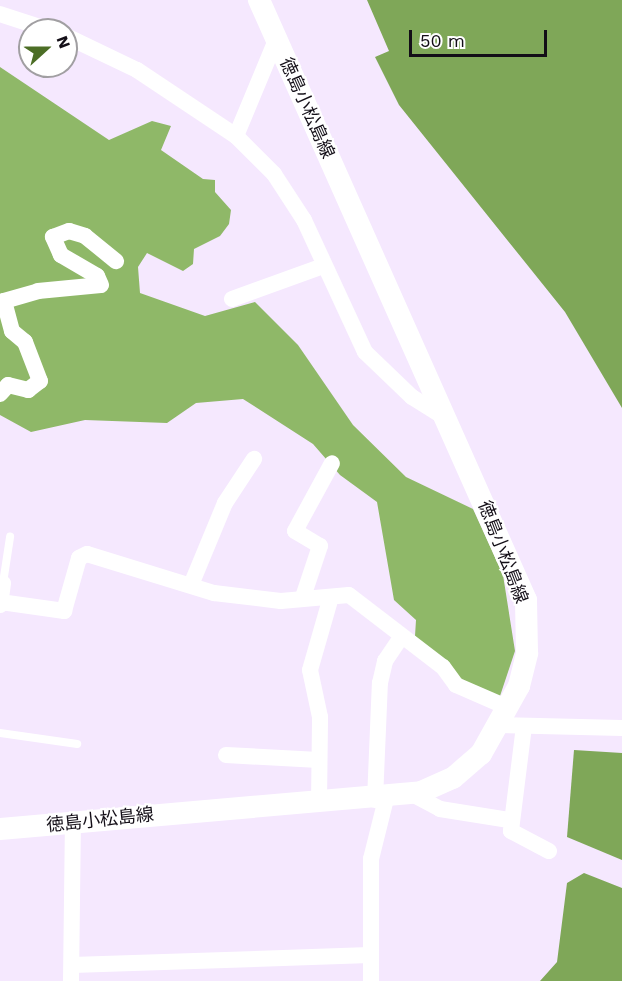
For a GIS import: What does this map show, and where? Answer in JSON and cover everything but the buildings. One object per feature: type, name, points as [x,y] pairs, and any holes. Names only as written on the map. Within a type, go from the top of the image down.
[{"type":"main road","name":"徳島小松島線","points":[[0,829],[381,800],[412,794],[453,778],[481,754],[504,717],[527,653],[526,600],[448,419],[259,0]]},
{"type":"street","points":[[0,14],[18,20]]},
{"type":"street","points":[[236,136],[276,40]]},
{"type":"street","points":[[78,42],[137,70],[236,136],[274,174],[304,220],[323,266],[365,351],[412,397],[448,419]]},
{"type":"street","points":[[0,393],[16,384],[32,389],[40,381],[25,342],[12,331],[4,301],[38,291],[101,285],[97,276],[61,255],[53,237],[69,231],[85,236],[116,261]]},
{"type":"street","points":[[232,299],[323,266]]},
{"type":"street","points":[[190,585],[225,503],[254,459]]},
{"type":"street","points":[[303,597],[320,546],[295,531],[332,463]]},
{"type":"street","points":[[3,583],[0,603],[64,611],[79,558],[87,554],[190,585],[281,601],[303,597],[358,599],[401,637],[443,667],[456,685],[504,717],[524,726],[622,728]]},
{"type":"street","points":[[319,803],[320,717],[310,670],[332,597]]},
{"type":"street","points":[[372,981],[370,859],[381,800],[380,683],[385,661],[401,637]]},
{"type":"street","points":[[524,726],[509,820],[511,831],[549,851]]},
{"type":"street","points":[[226,755],[319,760]]},
{"type":"street","points":[[412,794],[440,809],[509,820]]},
{"type":"street","points":[[73,823],[71,973],[370,954]]},
{"type":"lane","points":[[3,583],[10,537]]},
{"type":"lane","points":[[0,733],[77,744]]},
{"type":"shaded area","points":[[367,0],[622,0],[622,408],[565,312],[399,105],[375,57],[389,51]]},
{"type":"shaded area","points":[[0,67],[109,140],[152,121],[171,126],[161,150],[203,179],[215,180],[215,192],[231,210],[229,224],[220,236],[194,249],[193,264],[183,271],[147,253],[138,267],[140,293],[205,316],[255,302],[298,345],[353,425],[406,477],[473,509],[503,575],[515,651],[500,696],[468,688],[415,636],[416,620],[394,600],[377,502],[340,475],[313,444],[243,399],[196,403],[167,423],[85,420],[31,432],[0,415]]},
{"type":"shaded area","points":[[574,750],[622,753],[622,860],[567,837]]},
{"type":"shaded area","points":[[584,873],[622,888],[622,981],[540,981],[557,962],[567,883]]}]
